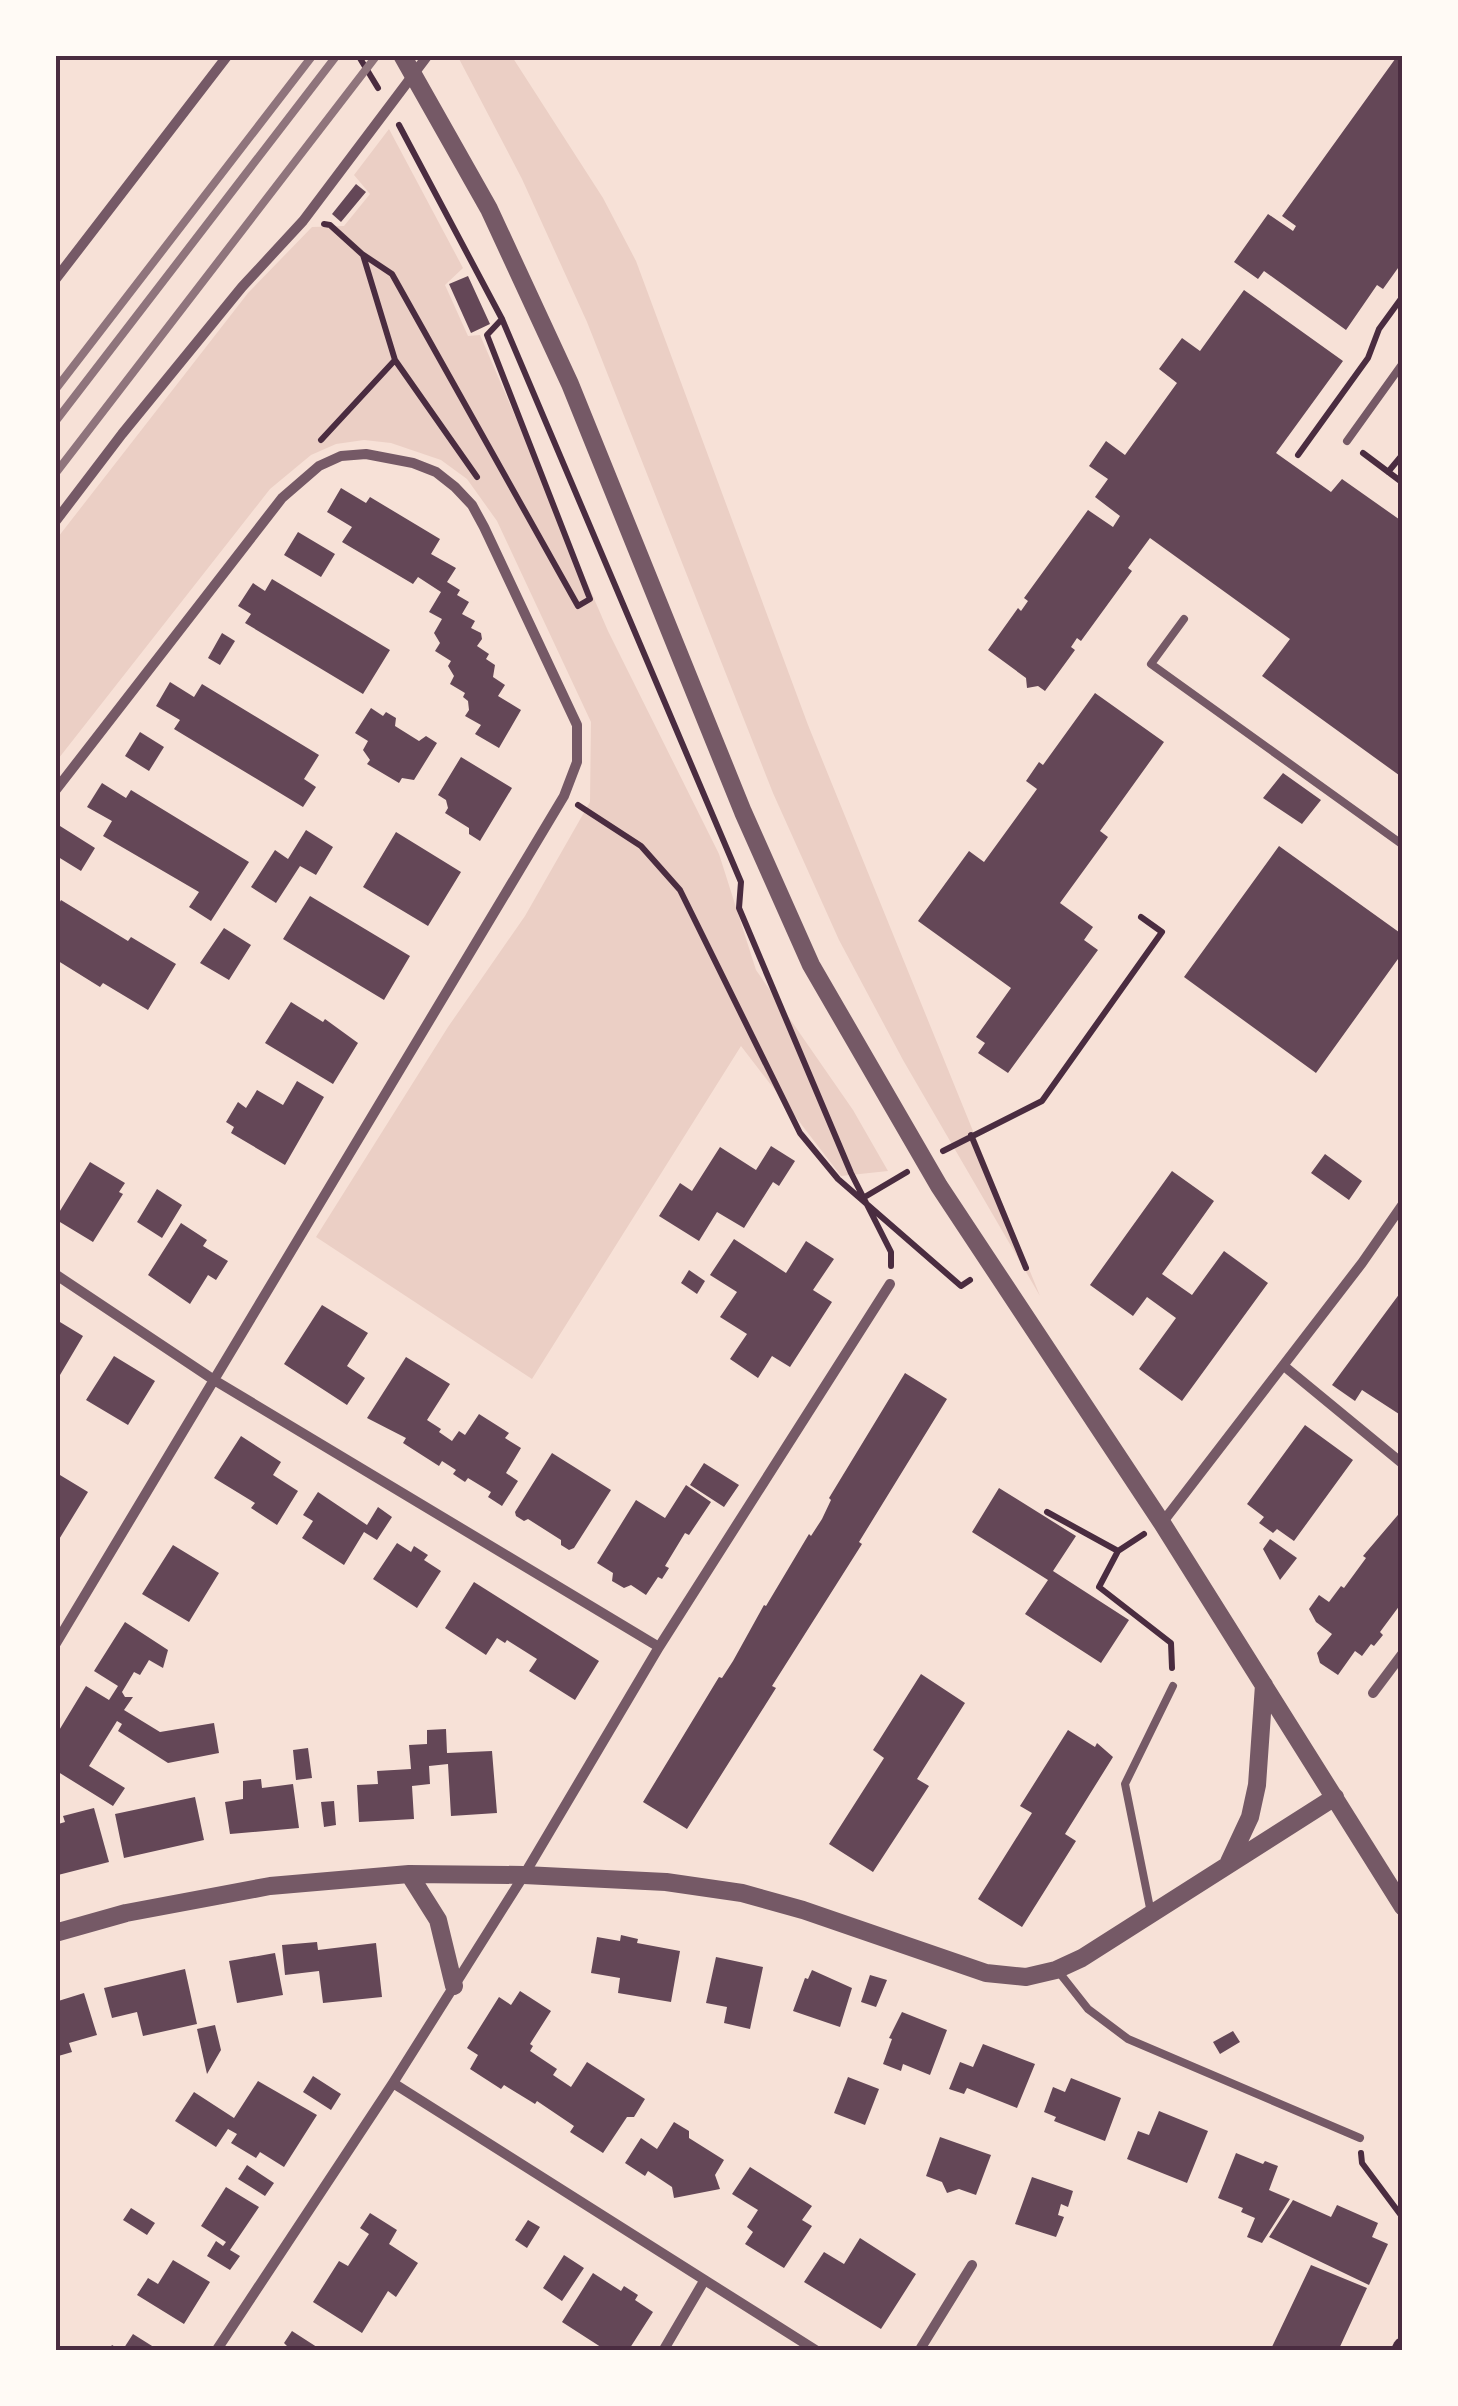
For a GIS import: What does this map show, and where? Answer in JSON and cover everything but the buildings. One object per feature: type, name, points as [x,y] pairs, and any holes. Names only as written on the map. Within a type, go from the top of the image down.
[{"type":"street","points":[[55,280],[228,55]]},
{"type":"street","points":[[402,55],[489,209],[570,384],[742,812],[810,964],[904,1132],[1162,1522],[1403,1907]]},
{"type":"street","points":[[55,522],[230,302],[303,221],[428,55]]},
{"type":"street","points":[[55,791],[282,498],[299,480],[341,456],[390,457],[436,472],[462,495],[484,527],[577,725],[577,762],[564,796],[55,1645]]},
{"type":"street","points":[[1162,1522],[1284,1366],[1403,1204]]},
{"type":"street","points":[[55,1274],[214,1380],[659,1647]]},
{"type":"street","points":[[216,2351],[393,2083],[524,1875],[659,1647],[890,1284]]},
{"type":"street","points":[[1284,1366],[1403,1464]]},
{"type":"street","points":[[1373,1693],[1403,1653]]},
{"type":"street","points":[[1229,1862],[1250,1817],[1258,1785],[1264,1684]]},
{"type":"street","points":[[55,1932],[126,1913],[270,1886],[409,1874],[524,1875],[666,1882],[742,1893],[986,1973],[1026,1977],[1056,1970],[1082,1958],[1335,1797]]},
{"type":"street","points":[[409,1874],[438,1920],[454,1986]]},
{"type":"street","points":[[393,2083],[816,2351]]},
{"type":"street","points":[[920,2351],[972,2265]]},
{"type":"street","points":[[664,2351],[704,2281]]},
{"type":"lane","points":[[1347,441],[1403,363]]},
{"type":"lane","points":[[1184,619],[1151,664],[1403,845]]},
{"type":"lane","points":[[1152,1914],[1125,1784],[1173,1686]]},
{"type":"lane","points":[[1056,1970],[1088,2009],[1128,2039],[1360,2138]]},
{"type":"path","points":[[358,55],[380,92]]},
{"type":"path","points":[[398,124],[502,319],[741,882],[739,908],[863,1198],[892,1252],[890,1284]]},
{"type":"path","points":[[303,221],[330,225],[392,274],[578,606],[590,599],[488,334],[502,319]]},
{"type":"path","points":[[362,254],[395,360],[477,476],[462,495]]},
{"type":"path","points":[[1298,455],[1368,358],[1379,329],[1403,296]]},
{"type":"path","points":[[327,462],[317,445],[395,360]]},
{"type":"path","points":[[1388,472],[1403,454]]},
{"type":"path","points":[[564,796],[641,846],[680,890],[800,1132],[838,1179],[960,1286],[970,1280]]},
{"type":"path","points":[[1026,1269],[971,1136],[1042,1102],[1162,932],[1141,917]]},
{"type":"path","points":[[1046,1512],[1118,1551],[1099,1587],[1172,1643],[1173,1686]]},
{"type":"path","points":[[1360,2138],[1362,2163],[1403,2218]]},
{"type":"shaded area","points":[[457,55],[511,55],[603,198],[636,261],[808,725],[1040,1296],[903,1060],[839,940],[773,793],[587,322],[522,179]]},
{"type":"shaded area","points":[[389,129],[463,268],[445,285],[468,336],[480,335],[608,631],[719,854],[756,970],[853,1110],[888,1171],[841,1176],[741,1046],[532,1379],[316,1237],[448,1027],[525,916],[590,802],[591,722],[497,521],[467,479],[441,460],[391,443],[364,440],[336,444],[311,455],[270,489],[55,763],[55,541],[248,293],[312,227],[344,226],[370,194],[354,175]]},
{"type":"railway","points":[[55,390],[313,55]]},
{"type":"railway","points":[[55,422],[337,55]]},
{"type":"railway","points":[[55,474],[377,55]]}]
